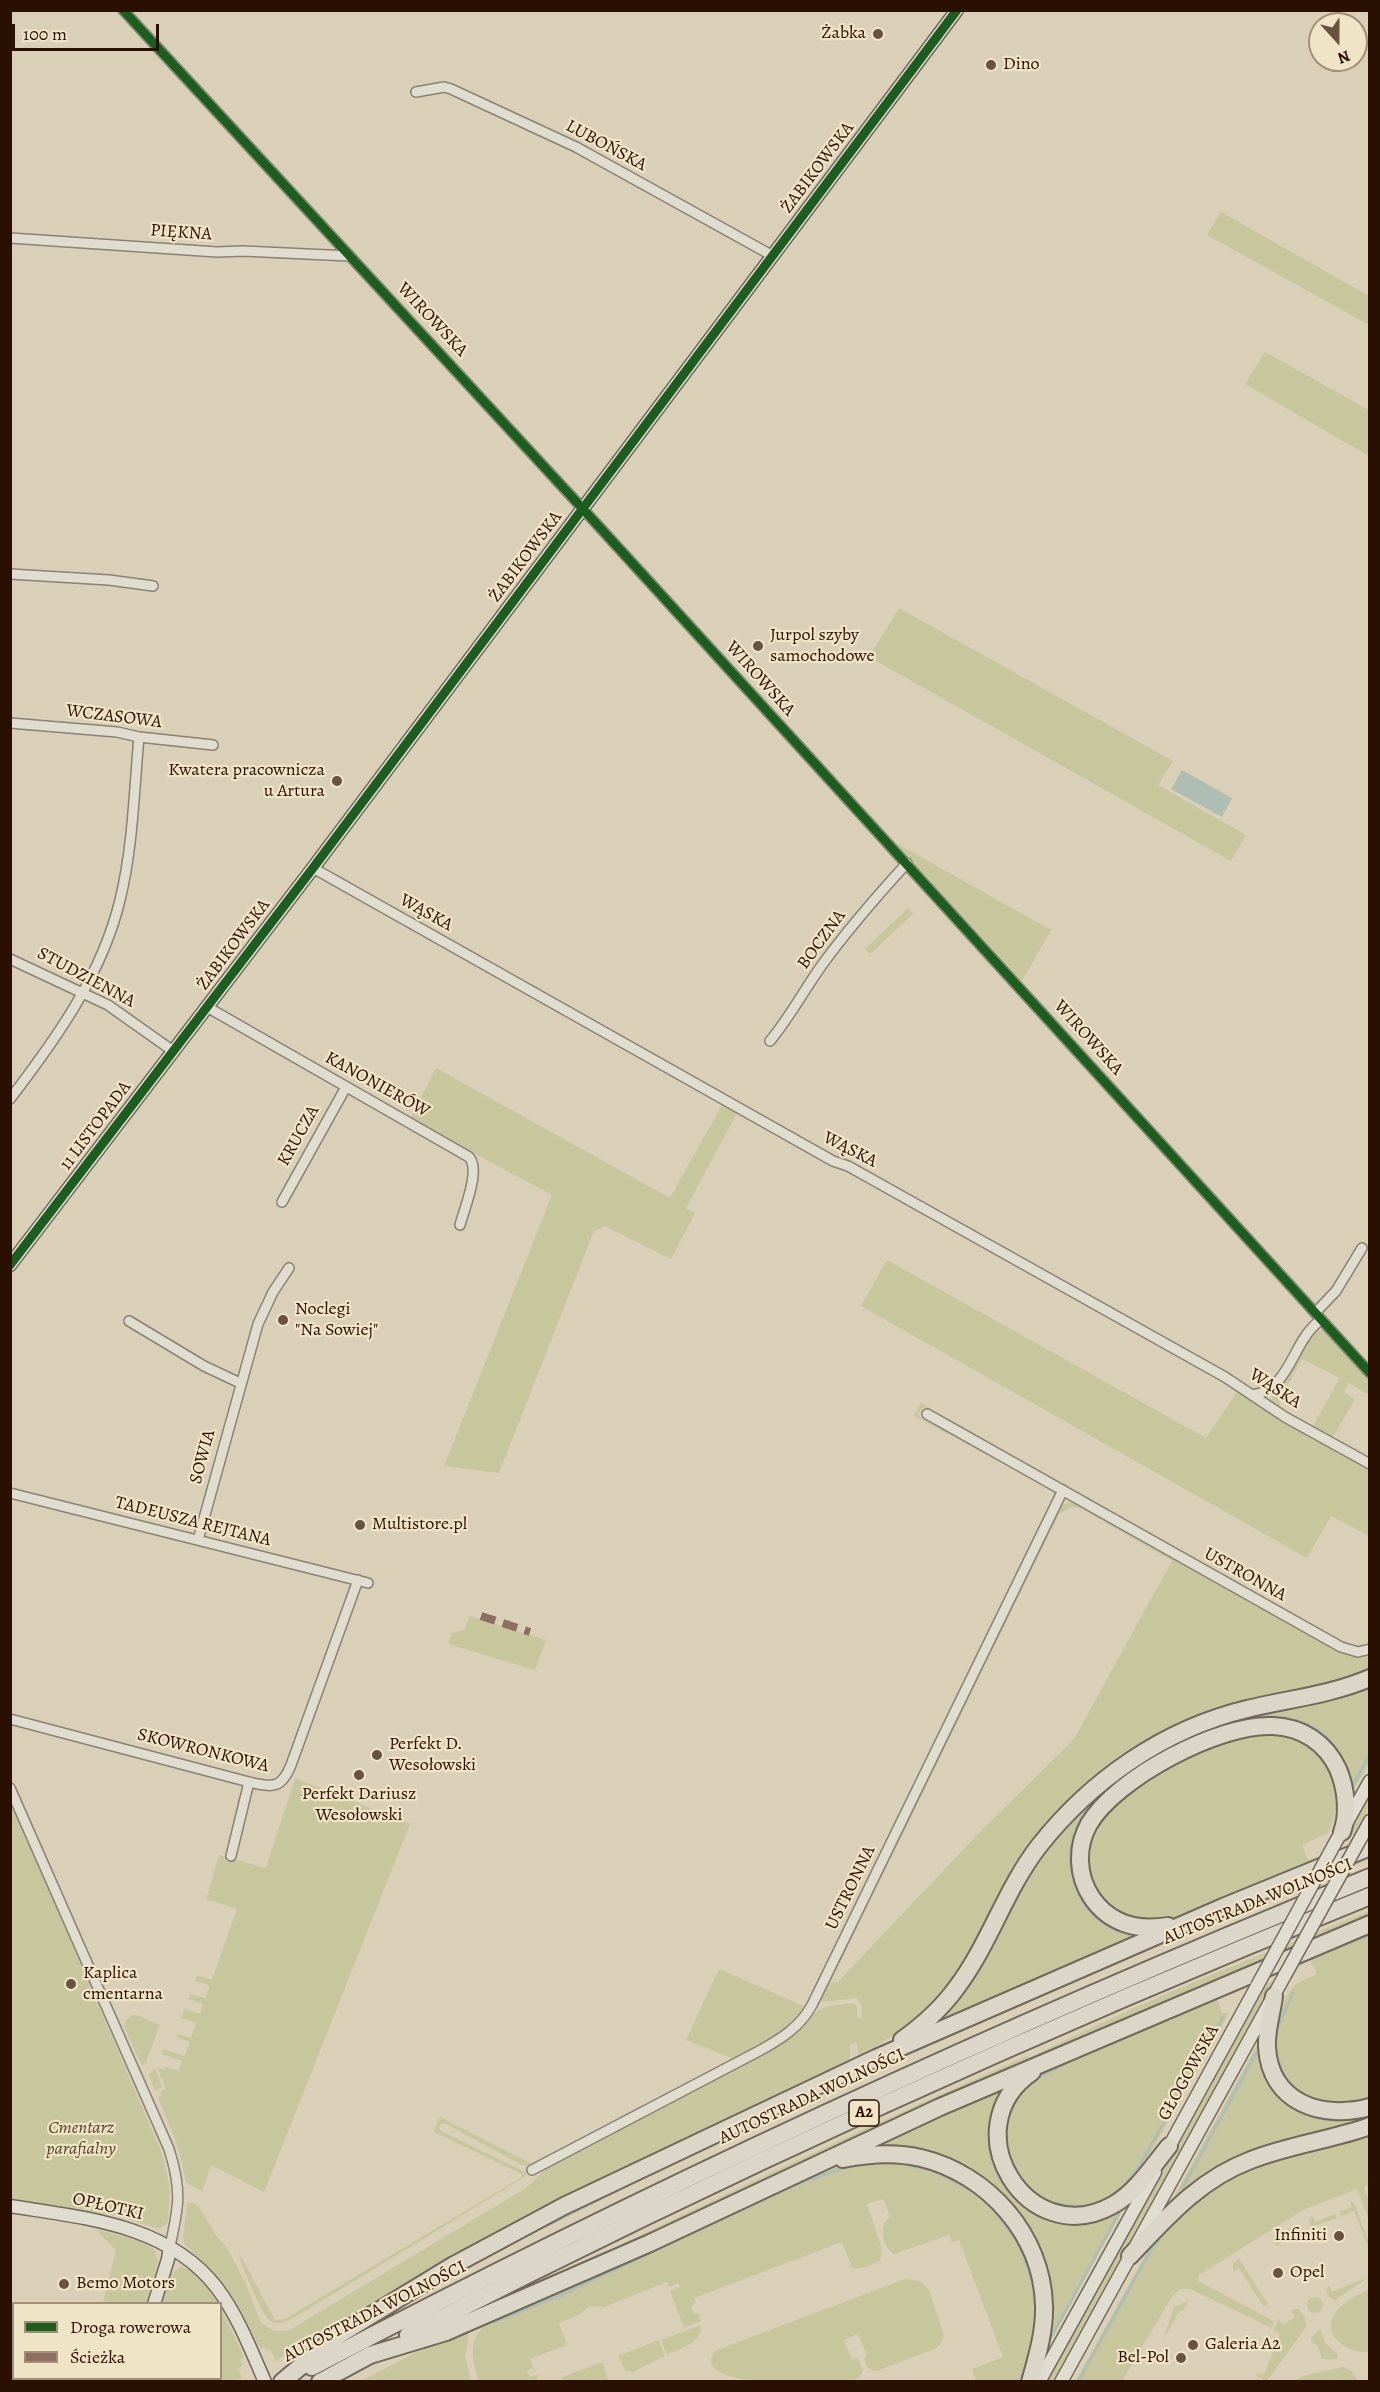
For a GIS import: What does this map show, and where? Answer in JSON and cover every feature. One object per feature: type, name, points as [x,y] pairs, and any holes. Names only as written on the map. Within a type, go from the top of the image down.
[{"type":"highway","points":[[876,2058],[911,2034],[945,2002],[968,1970],[1028,1860],[1070,1810],[1112,1773],[1164,1740],[1212,1719],[1256,1707],[1331,1692],[1370,1678]]},
{"type":"highway","points":[[1190,1921],[1148,1928],[1120,1922],[1096,1903],[1081,1874],[1080,1857],[1083,1840],[1094,1818],[1121,1790],[1159,1764],[1207,1741],[1243,1729],[1274,1726],[1301,1732],[1321,1745],[1338,1769],[1345,1801],[1338,1839]]},
{"type":"highway","points":[[282,2382],[337,2336],[462,2260],[624,2177],[876,2058],[1190,1921],[1366,1840]]},
{"type":"highway","name":"AUTOSTRADA WOLNOŚCI","points":[[282,2382],[542,2248],[866,2093],[1113,1984],[1370,1877]]},
{"type":"highway","name":"AUTOSTRADA WOLNOŚCI","points":[[370,2355],[629,2224],[862,2114],[1113,2002],[1370,1896]]},
{"type":"highway","points":[[370,2355],[446,2332],[650,2243],[940,2107],[1370,1924]]},
{"type":"highway","points":[[1274,1996],[1267,2048],[1273,2071],[1286,2090],[1305,2105],[1324,2111],[1347,2112],[1370,2107]]},
{"type":"highway","points":[[1056,2057],[1021,2082],[1008,2097],[999,2120],[1000,2157],[1010,2179],[1025,2196],[1054,2212],[1074,2215],[1101,2211],[1133,2190],[1169,2146]]},
{"type":"highway","points":[[1130,2256],[1181,2202],[1223,2172],[1260,2157],[1370,2126]]},
{"type":"highway","points":[[805,2170],[862,2156],[910,2156],[949,2167],[989,2193],[1010,2215],[1023,2234],[1035,2260],[1042,2285],[1043,2328],[1030,2382]]},
{"type":"highway","name":"A2","points":[[320,2382],[370,2355]]},
{"type":"street","name":"WIROWSKA","points":[[123,10],[908,863],[1370,1373]]},
{"type":"street","name":"ŻABIKOWSKA","points":[[207,1007],[957,10]]},
{"type":"street","name":"LUBOŃSKA","points":[[416,92],[444,87],[451,89],[576,147],[773,256]]},
{"type":"street","name":"PIĘKNA","points":[[10,238],[217,252],[349,256]]},
{"type":"street","points":[[10,574],[109,580],[153,586]]},
{"type":"street","name":"WCZASOWA","points":[[10,723],[117,732],[139,737],[213,745]]},
{"type":"street","points":[[10,1100],[51,1044],[84,992],[110,933],[122,893],[127,862],[139,737]]},
{"type":"street","name":"BOCZNA","points":[[770,1041],[787,1021],[820,967],[857,918],[908,863]]},
{"type":"street","name":"WĄSKA","points":[[313,868],[1253,1395],[1285,1417],[1370,1464]]},
{"type":"street","name":"STUDZIENNA","points":[[10,958],[84,992],[118,1011],[173,1051]]},
{"type":"street","name":"11 LISTOPADA","points":[[10,1264],[207,1007]]},
{"type":"street","name":"KANONIERÓW","points":[[207,1007],[473,1161],[474,1172],[460,1225]]},
{"type":"street","name":"KRUCZA","points":[[282,1202],[346,1087]]},
{"type":"street","points":[[1253,1395],[1270,1390],[1278,1382],[1362,1248]]},
{"type":"street","name":"SOWIA","points":[[198,1540],[240,1383],[262,1313],[289,1268]]},
{"type":"street","points":[[129,1321],[204,1366],[240,1383]]},
{"type":"street","name":"USTRONNA","points":[[927,1414],[1349,1650],[1370,1649]]},
{"type":"street","name":"USTRONNA","points":[[532,2169],[770,2045],[793,2030],[804,2018],[1063,1490]]},
{"type":"street","name":"TADEUSZA REJTANA","points":[[10,1493],[368,1583]]},
{"type":"street","name":"SKOWRONKOWA","points":[[10,1719],[249,1782],[277,1785],[285,1778],[358,1580]]},
{"type":"street","name":"GŁOGOWSKA","points":[[1039,2382],[1370,1781]]},
{"type":"street","points":[[231,1856],[249,1782]]},
{"type":"street","points":[[11,1789],[162,2132],[175,2170],[179,2195],[177,2220],[155,2302]]},
{"type":"street","name":"GŁOGOWSKA","points":[[1061,2382],[1285,1975],[1366,1840],[1370,1821]]},
{"type":"street","name":"OPŁOTKI","points":[[10,2206],[126,2228],[147,2234],[170,2246],[197,2267],[216,2288],[236,2321],[265,2382]]},
{"type":"green space","points":[[1221,212],[1369,296],[1369,325],[1207,235]]},
{"type":"green space","points":[[1265,352],[1369,410],[1367,455],[1245,384]]},
{"type":"green space","points":[[899,608],[1173,761],[1158,785],[1246,835],[1231,861],[869,657]]},
{"type":"green space","points":[[896,843],[1051,930],[1022,981]]},
{"type":"green space","points":[[908,908],[913,914],[870,954],[865,949]]},
{"type":"green space","points":[[436,1068],[670,1198],[722,1105],[737,1113],[686,1208],[695,1213],[671,1259],[605,1226],[594,1231],[499,1473],[444,1466],[552,1195],[410,1119]]},
{"type":"green space","points":[[887,1260],[1206,1438],[1237,1392],[1369,1468],[1369,1536],[1331,1516],[1307,1558],[861,1306]]},
{"type":"green space","points":[[1319,1329],[1326,1332],[1369,1379],[1369,1395],[1349,1383],[1344,1392],[1355,1399],[1332,1439],[1312,1428],[1340,1378],[1302,1359],[1279,1401],[1282,1412],[1273,1405],[1271,1400],[1312,1335]]},
{"type":"green space","points":[[921,1403],[933,1410],[922,1408],[918,1414],[922,1419],[941,1426],[1052,1489],[1055,1493],[1053,1502],[1053,1492],[1050,1488],[914,1416]]},
{"type":"green space","points":[[935,1411],[1355,1648],[1348,1647],[942,1419]]},
{"type":"green space","points":[[1073,1501],[1342,1652],[1355,1656],[1369,1654],[1369,1669],[1327,1683],[1256,1698],[1208,1712],[1140,1744],[1099,1773],[1060,1808],[1025,1849],[999,1892],[969,1953],[947,1986],[908,2025],[876,2046],[858,2055],[857,2043],[850,2045],[850,2059],[523,2216],[275,2361],[271,2351],[266,2350],[265,2347],[260,2349],[226,2287],[184,2243],[187,2203],[193,2203],[199,2207],[217,2237],[226,2246],[245,2282],[261,2323],[274,2331],[288,2331],[526,2188],[548,2167],[765,2052],[793,2035],[817,2011],[828,2006],[853,2003],[857,2006],[857,2018],[862,2018],[861,2005],[857,1998],[823,2002],[820,1999],[1056,1513],[1062,1505]],"holes":[[[1072,1507],[1082,1509],[1172,1561],[1074,1739],[978,1834],[838,1982],[830,1983],[1059,1514]]]},
{"type":"green space","points":[[470,1616],[546,1640],[535,1670],[448,1644],[452,1633],[464,1630]]},
{"type":"green space","points":[[1369,1683],[1369,1763],[1349,1799],[1341,1763],[1267,1720],[1104,1796],[1077,1883],[1145,1934],[925,2030],[1037,1855],[1115,1776],[1187,1734]]},
{"type":"green space","points":[[1252,1731],[1304,1737],[1335,1773],[1338,1796],[1333,1819],[1328,1833],[1302,1845],[1308,1860],[1369,1838],[1369,1841],[1179,1919],[1134,1923],[1095,1897],[1084,1852],[1105,1809],[1171,1762]]},
{"type":"green space","points":[[295,1778],[410,1824],[264,2192],[211,2165],[202,2192],[186,2182],[177,2144],[158,2097],[162,2095],[160,2092],[166,2089],[157,2067],[179,2071],[182,2061],[161,2054],[163,2049],[185,2056],[190,2042],[176,2037],[178,2034],[191,2038],[196,2023],[181,2018],[185,2009],[200,2014],[203,2004],[188,1999],[190,1994],[205,1998],[210,1986],[195,1981],[197,1975],[212,1980],[237,1909],[206,1899],[208,1894],[219,1897],[208,1893],[219,1855],[266,1868]]},
{"type":"green space","points":[[1369,1794],[1364,1821],[1351,1837],[1344,1840]]},
{"type":"green space","name":"Cmentarz parafialny","points":[[11,1802],[163,2156],[170,2189],[168,2222],[160,2229],[113,2215],[11,2199]]},
{"type":"green space","points":[[1369,1911],[1369,1919],[576,2267],[744,2185],[970,2081],[1027,2056],[1029,2058],[1112,2018],[1198,1981]]},
{"type":"green space","points":[[1369,1932],[1369,2102],[1360,2104],[1313,2103],[1285,2082],[1274,2057],[1275,2022],[1286,1997],[1296,1984],[1317,1974],[1310,1959],[1312,1955]]},
{"type":"green space","points":[[719,1969],[806,2007],[793,2024],[769,2041],[661,2099],[658,2097],[734,2059],[686,2040]]},
{"type":"green space","points":[[1275,1980],[1055,2381],[1046,2382],[1264,1985]]},
{"type":"green space","points":[[1242,1984],[1238,1990],[1217,1999],[1222,2013],[1229,2013],[1136,2179],[1099,2206],[1063,2209],[1027,2192],[1004,2149],[1009,2107],[1042,2071]]},
{"type":"green space","points":[[133,2015],[160,2025],[145,2065],[141,2064],[124,2027],[126,2020]]},
{"type":"green space","points":[[1260,2039],[1282,2093],[1369,2112],[1369,2122],[1270,2149],[1167,2210]]},
{"type":"green space","points":[[155,2068],[162,2087],[155,2091],[149,2075]]},
{"type":"green space","points":[[1012,2079],[992,2143],[1041,2213],[1125,2206],[1046,2347],[1048,2293],[985,2184],[860,2148]]},
{"type":"green space","points":[[643,2105],[643,2109],[530,2166],[522,2165],[446,2124],[441,2124],[439,2128],[441,2131],[525,2172],[526,2176],[294,2318],[277,2323],[266,2317],[247,2277],[239,2253],[275,2320],[285,2319],[522,2177],[522,2174],[434,2132],[440,2117],[532,2164]]},
{"type":"green space","points":[[1369,2131],[1369,2185],[1364,2187],[1369,2202],[1369,2221],[1357,2189],[1303,2210],[1199,2275],[1198,2281],[1274,2321],[1272,2328],[1190,2289],[1181,2289],[1173,2295],[1122,2381],[1075,2382],[1147,2252],[1174,2216],[1242,2169]]},
{"type":"green space","points":[[865,2160],[928,2165],[977,2190],[1010,2223],[1034,2274],[1039,2322],[1024,2381],[976,2381],[972,2369],[1003,2357],[959,2240],[952,2242],[949,2235],[894,2254],[887,2246],[883,2236],[884,2225],[890,2217],[884,2199],[867,2204],[882,2249],[880,2261],[864,2268],[857,2269],[849,2266],[851,2265],[842,2242],[694,2298],[696,2303],[691,2306],[694,2314],[698,2313],[701,2321],[684,2328],[670,2291],[680,2287],[678,2283],[669,2287],[667,2282],[604,2307],[589,2306],[579,2315],[559,2323],[567,2345],[530,2359],[536,2373],[532,2368],[527,2371],[530,2377],[537,2375],[539,2381],[479,2382],[473,2348],[477,2335],[487,2323],[520,2307],[564,2291],[822,2171]]},
{"type":"green space","points":[[1350,2201],[1354,2203],[1369,2243],[1367,2244],[1354,2211],[1341,2216],[1340,2212],[1352,2207]]},
{"type":"green space","points":[[1335,2214],[1337,2218],[1311,2227],[1309,2220],[1312,2215],[1315,2222]]},
{"type":"green space","points":[[1290,2228],[1297,2233],[1276,2246],[1272,2239]]},
{"type":"green space","points":[[95,2229],[138,2240],[154,2249],[158,2262],[146,2302],[103,2302],[116,2250]]},
{"type":"green space","points":[[1239,2259],[1268,2304],[1264,2307],[1239,2268],[1233,2272],[1233,2264]]},
{"type":"green space","points":[[181,2267],[187,2269],[197,2276],[217,2302],[160,2302],[168,2274],[170,2275]]},
{"type":"green space","points":[[1369,2277],[1335,2300],[1329,2297],[1326,2291],[1329,2285],[1332,2292]]},
{"type":"green space","points":[[905,2279],[920,2281],[929,2290],[944,2335],[940,2345],[934,2349],[874,2371],[866,2364],[864,2359],[867,2355],[858,2334],[844,2340],[852,2360],[858,2358],[863,2371],[859,2378],[850,2381],[797,2383],[751,2380],[717,2371],[711,2362],[712,2355],[717,2350]]},
{"type":"green space","points":[[1369,2289],[1369,2352],[1361,2352],[1339,2342],[1331,2329],[1331,2321],[1342,2305]]},
{"type":"green space","points":[[1312,2297],[1318,2297],[1323,2305],[1321,2311],[1312,2313],[1307,2308],[1307,2302]]},
{"type":"green space","points":[[1188,2301],[1183,2311],[1180,2310],[1163,2340],[1174,2307]]},
{"type":"green space","points":[[1298,2309],[1305,2318],[1306,2327],[1267,2381],[1262,2381],[1263,2379],[1256,2376],[1257,2373],[1264,2375],[1280,2334],[1273,2331],[1278,2319],[1284,2324],[1295,2317],[1291,2310]]},
{"type":"green space","points":[[222,2310],[244,2357],[240,2360],[243,2365],[238,2369],[242,2378],[236,2381],[118,2382],[120,2380],[222,2380]]},
{"type":"green space","points":[[701,2325],[701,2331],[695,2341],[667,2355],[661,2340]]},
{"type":"green space","points":[[470,2328],[465,2356],[471,2381],[359,2382],[438,2341]]},
{"type":"green space","points":[[1320,2329],[1326,2344],[1338,2355],[1337,2359],[1322,2359],[1318,2347],[1310,2339]]},
{"type":"green space","points":[[659,2340],[665,2356],[633,2372],[626,2371],[618,2356]]},
{"type":"green space","points":[[603,2362],[608,2381],[564,2381],[562,2377]]},
{"type":"green space","points":[[1344,2367],[1353,2372],[1357,2381],[1294,2381],[1306,2375]]},
{"type":"shaded area","points":[[1182,770],[1232,798],[1222,817],[1171,789]]},
{"type":"waterway","points":[[1326,1701],[1354,1693]]},
{"type":"waterway","points":[[1177,1744],[1198,1734],[1244,1720],[1267,1717],[1290,1719],[1310,1726],[1328,1740],[1343,1761]]},
{"type":"waterway","points":[[1156,1755],[1171,1746]]},
{"type":"waterway","points":[[1351,1789],[1370,1754]]},
{"type":"waterway","points":[[1109,1787],[1091,1805],[1077,1827],[1072,1841],[1071,1869],[1080,1897],[1088,1908],[1098,1919],[1119,1932],[1135,1937],[1133,1938]]},
{"type":"waterway","points":[[1352,1865],[1370,1857]]},
{"type":"waterway","points":[[1321,1877],[1337,1870]]},
{"type":"waterway","points":[[1180,1935],[1309,1882]]},
{"type":"waterway","points":[[1318,1955],[1370,1935]]},
{"type":"waterway","points":[[938,2023],[974,1976]]},
{"type":"waterway","points":[[1275,2045],[1277,2029],[1293,1993]]},
{"type":"waterway","points":[[1123,2188],[1140,2165],[1223,2017]]},
{"type":"waterway","points":[[779,2113],[951,2034]]},
{"type":"waterway","points":[[1182,2189],[1260,2046]]},
{"type":"waterway","points":[[1259,2051],[1263,2070]]},
{"type":"waterway","points":[[1277,2058],[1285,2077],[1299,2092]]},
{"type":"waterway","points":[[1036,2079],[1069,2061]]},
{"type":"waterway","points":[[1002,2091],[993,2110],[989,2129],[994,2165],[1002,2182],[1014,2196],[1029,2209],[1048,2218]]},
{"type":"waterway","points":[[1285,2102],[1315,2118],[1347,2120],[1370,2116]]},
{"type":"waterway","points":[[1279,2159],[1356,2139]]},
{"type":"waterway","points":[[1173,2200],[1197,2180],[1228,2161]]},
{"type":"waterway","points":[[898,2163],[935,2171],[972,2191]]},
{"type":"waterway","points":[[494,2322],[561,2295],[795,2185],[849,2166]]},
{"type":"waterway","points":[[540,2229],[654,2172]]},
{"type":"waterway","points":[[980,2197],[1004,2222],[1021,2251],[1032,2283],[1036,2317]]},
{"type":"waterway","points":[[1050,2202],[1070,2206],[1088,2206]]},
{"type":"waterway","points":[[1084,2222],[1114,2213]]},
{"type":"waterway","points":[[1048,2343],[1119,2213]]},
{"type":"waterway","points":[[1078,2382],[1150,2251],[1166,2230]]},
{"type":"waterway","points":[[1020,2382],[1024,2373]]},
{"type":"marked path","points":[[481,1616],[530,1632]]},
{"type":"cycle path","points":[[123,10],[583,509],[1370,1373]]},
{"type":"cycle path","points":[[10,1265],[313,868],[957,10]]},
{"type":"place","name":"Żabka","points":[[878,34]]},
{"type":"place","name":"Dino","points":[[991,65]]},
{"type":"place","name":"Jurpol szyby samochodowe","points":[[758,646]]},
{"type":"place","name":"Kwatera pracownicza u Artura","points":[[337,781]]},
{"type":"place","name":"Noclegi \"Na Sowiej\"","points":[[283,1320]]},
{"type":"place","name":"Multistore.pl","points":[[360,1525]]},
{"type":"place","name":"Perfekt D. Wesołowski","points":[[377,1755]]},
{"type":"place","name":"Perfekt Dariusz Wesołowski","points":[[359,1775]]},
{"type":"place","name":"Kaplica cmentarna","points":[[71,1984]]},
{"type":"place","name":"Infiniti","points":[[1339,2236]]},
{"type":"place","name":"Opel","points":[[1278,2273]]},
{"type":"place","name":"Bemo Motors","points":[[64,2284]]},
{"type":"place","name":"Galeria A2","points":[[1193,2345]]},
{"type":"place","name":"Bel-Pol","points":[[1181,2358]]}]
